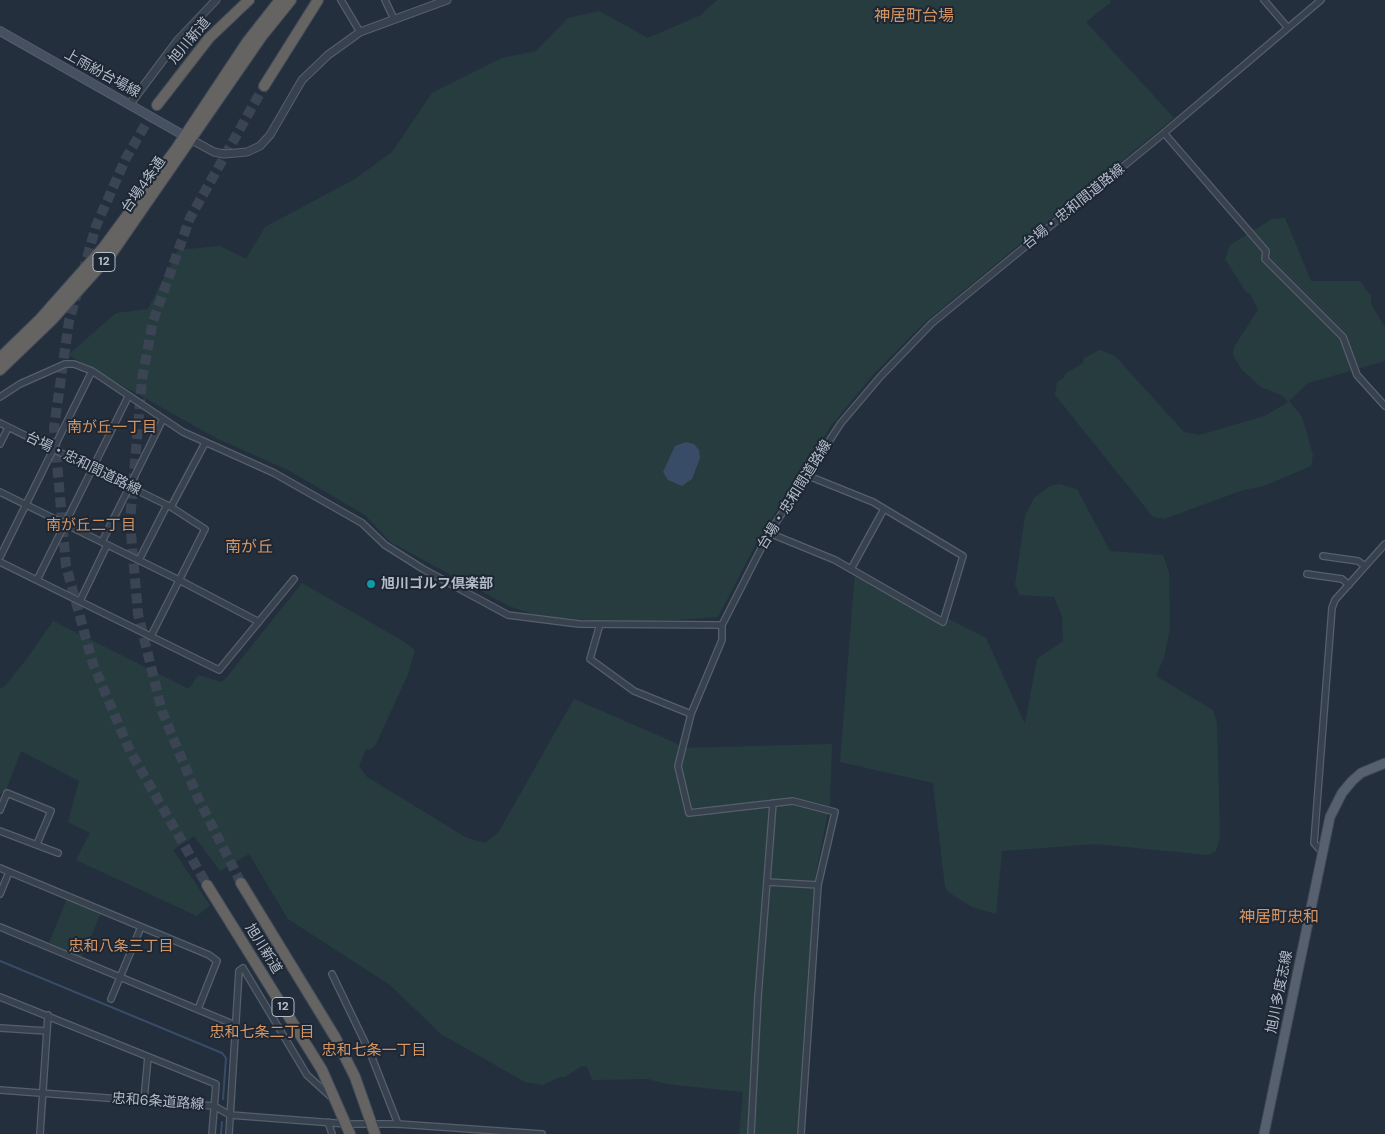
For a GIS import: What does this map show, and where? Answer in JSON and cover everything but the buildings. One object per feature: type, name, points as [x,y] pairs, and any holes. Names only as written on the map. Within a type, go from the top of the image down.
[{"type":"highway","name":"旭川新道","points":[[157,105],[209,38],[249,0]]},
{"type":"highway","name":"台場4条通","points":[[0,370],[52,320],[112,253],[188,138],[247,42],[280,0]]},
{"type":"highway","name":"台場4条通","points":[[0,358],[40,319],[84,271],[188,138],[262,36],[291,0]]},
{"type":"highway","points":[[264,86],[318,0]]},
{"type":"highway","name":"旭川新道","points":[[241,883],[335,1037],[355,1077],[374,1129]]},
{"type":"highway","name":"旭川新道","points":[[207,885],[322,1070],[349,1129]]},
{"type":"main road","name":"上雨紛台場線","points":[[0,31],[188,138]]},
{"type":"main road","name":"旭川多度志線","points":[[1264,1134],[1330,817],[1342,793],[1361,773],[1385,763]]},
{"type":"street","points":[[130,104],[178,40],[216,0]]},
{"type":"street","points":[[341,0],[360,32]]},
{"type":"street","points":[[385,0],[394,19]]},
{"type":"street","points":[[188,138],[214,152],[224,154],[247,152],[260,146],[270,135],[302,80],[328,55],[360,32],[436,2],[447,0]]},
{"type":"street","points":[[1264,0],[1288,28]]},
{"type":"street","name":"台場・忠和間道路線","points":[[773,803],[689,813],[678,766],[691,714],[722,640],[722,625],[768,533],[806,475],[858,403],[932,323],[1164,133],[1321,0]]},
{"type":"street","points":[[1164,133],[1266,250],[1265,259],[1343,337],[1357,375],[1385,406]]},
{"type":"street","points":[[0,397],[20,384],[65,364],[74,364],[92,371],[128,397],[205,443],[274,473],[362,523],[385,545],[423,569],[508,615],[579,624],[722,625]]},
{"type":"street","points":[[0,557],[92,371]]},
{"type":"street","points":[[37,580],[128,397]]},
{"type":"street","points":[[80,601],[104,544],[163,419]]},
{"type":"street","name":"台場・忠和間道路線","points":[[0,423],[169,506],[205,529],[179,580]]},
{"type":"street","points":[[0,444],[8,428]]},
{"type":"street","points":[[139,560],[205,443]]},
{"type":"street","points":[[768,533],[835,560],[942,622],[963,556],[884,508],[806,475]]},
{"type":"street","points":[[0,492],[179,580],[259,622]]},
{"type":"street","points":[[851,569],[884,508]]},
{"type":"street","points":[[1322,852],[1314,843],[1332,608],[1335,600],[1385,544]]},
{"type":"street","points":[[1323,556],[1358,561],[1365,566]]},
{"type":"street","points":[[0,562],[219,670],[294,579]]},
{"type":"street","points":[[1307,574],[1342,578],[1349,584]]},
{"type":"street","points":[[152,636],[179,580]]},
{"type":"street","points":[[600,624],[590,659],[634,690],[691,714]]},
{"type":"street","points":[[0,810],[7,793],[51,811],[37,844]]},
{"type":"street","points":[[751,1134],[758,997],[773,803],[793,801],[834,812],[818,885],[801,1134]]},
{"type":"street","points":[[0,831],[58,853]]},
{"type":"street","points":[[0,868],[209,955],[217,961],[198,1009]]},
{"type":"street","points":[[0,894],[9,872]]},
{"type":"street","points":[[767,882],[818,885]]},
{"type":"street","points":[[0,927],[235,1025]]},
{"type":"street","points":[[111,1000],[140,927]]},
{"type":"street","points":[[230,1134],[239,971],[244,968],[307,1074],[338,1103]]},
{"type":"street","points":[[332,974],[371,1054],[398,1124]]},
{"type":"street","points":[[0,997],[216,1084],[212,1134]]},
{"type":"street","points":[[40,1134],[48,1015]]},
{"type":"street","points":[[0,1028],[47,1031]]},
{"type":"street","points":[[144,1100],[148,1057]]},
{"type":"street","name":"忠和6条道路線","points":[[0,1090],[214,1106],[230,1114],[328,1122],[349,1129],[374,1129],[398,1124],[542,1134]]},
{"type":"street","points":[[328,1122],[332,1134]]},
{"type":"green space","name":"旭川ゴルフ倶楽部","points":[[717,0],[1110,0],[1111,2],[1086,22],[1174,118],[924,323],[872,376],[831,426],[758,540],[718,617],[619,624],[535,615],[509,606],[390,542],[365,515],[290,471],[218,439],[68,355],[116,313],[148,309],[178,250],[220,246],[246,259],[265,227],[355,179],[392,152],[432,93],[502,58],[536,51],[568,18],[599,11],[648,38],[701,15]]},
{"type":"green space","points":[[1285,218],[1311,281],[1360,281],[1371,296],[1371,304],[1385,327],[1385,361],[1308,383],[1289,401],[1302,417],[1313,455],[1311,466],[1264,486],[1243,490],[1164,519],[1153,517],[1055,395],[1057,382],[1064,378],[1065,374],[1083,363],[1084,358],[1100,350],[1115,356],[1184,432],[1199,435],[1265,416],[1288,402],[1281,395],[1261,387],[1242,370],[1233,355],[1234,347],[1258,310],[1251,295],[1246,292],[1225,259],[1230,245],[1272,219]]},
{"type":"green space","points":[[1059,484],[1077,489],[1110,551],[1163,555],[1169,573],[1170,629],[1164,657],[1156,676],[1213,710],[1217,723],[1220,837],[1216,851],[1208,855],[1096,844],[1002,851],[996,914],[972,907],[948,892],[945,887],[933,783],[840,762],[855,571],[942,621],[946,618],[986,638],[1025,724],[1037,659],[1063,641],[1062,616],[1054,597],[1020,595],[1015,585],[1025,516],[1034,498],[1050,486]]},
{"type":"green space","points":[[302,583],[403,641],[415,650],[408,674],[376,744],[370,750],[366,749],[359,766],[367,777],[467,838],[485,843],[498,833],[574,699],[678,744],[679,748],[832,744],[830,803],[816,873],[797,1134],[739,1134],[743,1092],[666,1084],[648,1079],[592,1080],[587,1067],[582,1066],[565,1077],[560,1077],[543,1085],[525,1082],[441,1034],[390,985],[288,919],[249,854],[220,871],[194,836],[173,850],[210,905],[197,916],[76,860],[90,833],[68,822],[79,781],[21,751],[6,790],[0,794],[0,688],[4,687],[29,656],[53,621],[189,689],[198,675],[221,682],[226,678]]},
{"type":"green space","points":[[67,899],[101,913],[82,957],[49,943]]},
{"type":"water","points":[[686,442],[694,444],[699,450],[700,458],[692,479],[682,486],[668,480],[663,472],[675,446]]},
{"type":"waterway","points":[[0,961],[222,1053],[226,1058],[223,1099]]},
{"type":"waterway","points":[[221,1134],[222,1122]]},
{"type":"tunnel","points":[[241,883],[198,798],[162,711],[138,614],[130,521],[142,379],[153,321],[190,218],[264,86]]},
{"type":"tunnel","points":[[83,272],[96,226],[126,158],[157,105]]},
{"type":"tunnel","points":[[78,290],[69,321],[54,428],[66,566],[93,664],[130,751],[207,885]]},
{"type":"place","name":"旭川ゴルフ倶楽部","points":[[371,584]]},
{"type":"district","name":"神居町台場","points":[[914,17]]},
{"type":"district","name":"南が丘一丁目","points":[[112,428]]},
{"type":"district","name":"南が丘二丁目","points":[[91,526]]},
{"type":"district","name":"南が丘","points":[[249,548]]},
{"type":"district","name":"神居町忠和","points":[[1279,918]]},
{"type":"district","name":"忠和八条三丁目","points":[[121,947]]},
{"type":"district","name":"忠和七条二丁目","points":[[262,1033]]},
{"type":"district","name":"忠和七条一丁目","points":[[374,1051]]}]
